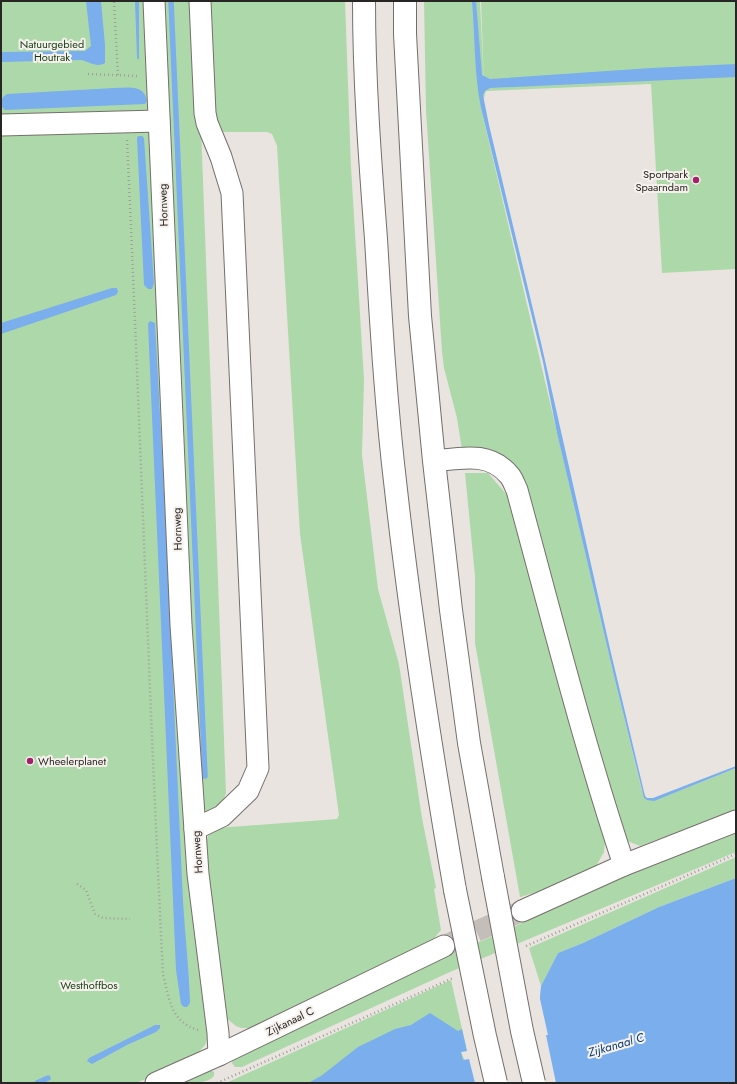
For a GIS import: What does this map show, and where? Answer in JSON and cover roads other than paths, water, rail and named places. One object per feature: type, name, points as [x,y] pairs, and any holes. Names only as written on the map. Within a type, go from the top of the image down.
[{"type":"highway","points":[[364,1],[373,204],[395,487],[410,606],[431,750],[455,890],[496,1083]]},
{"type":"highway","points":[[405,1],[405,34],[420,316],[434,461],[451,610],[469,743],[522,1031],[534,1083]]},
{"type":"street","name":"Hornweg","points":[[154,1],[181,624],[198,874],[218,1033],[219,1055]]},
{"type":"street","points":[[195,829],[222,816],[248,791],[258,768],[232,193],[221,157],[207,123],[205,112],[200,1]]},
{"type":"street","points":[[1,125],[159,121]]},
{"type":"street","points":[[434,461],[470,458],[487,459],[500,467],[511,477],[517,490],[608,819],[624,865]]},
{"type":"street","points":[[522,911],[624,865],[736,821]]},
{"type":"street","name":"Zijkanaal C","points":[[156,1083],[219,1055],[444,946]]},
{"type":"water","points":[[86,1],[101,1],[105,63],[96,65],[82,60],[1,62],[1,52],[85,51],[91,46]]},
{"type":"water","points":[[135,1],[139,1],[139,60],[137,58]]},
{"type":"water","points":[[472,1],[476,1],[482,75],[490,79],[736,64],[736,77],[490,88],[485,91],[483,95],[645,796],[647,798],[653,798],[736,766],[736,768],[654,801],[644,798],[557,433],[543,362],[481,108],[476,68]]},
{"type":"water","points":[[114,88],[139,89],[143,92],[147,101],[145,104],[5,110],[1,106],[2,99],[7,94]]},
{"type":"water","points":[[138,136],[142,136],[144,138],[154,283],[152,289],[148,289],[144,285]]},
{"type":"water","points":[[112,288],[117,288],[118,292],[116,295],[1,334],[1,323]]},
{"type":"water","points":[[150,321],[155,323],[159,395],[183,901],[190,1003],[187,1007],[184,1007],[181,1004],[176,970],[148,324]]},
{"type":"water","points":[[736,878],[736,1083],[480,1083],[539,1007],[541,986],[558,953],[583,943],[659,907]]},
{"type":"water","points":[[430,1013],[458,1031],[462,1029],[467,1051],[461,1052],[463,1060],[469,1059],[475,1083],[308,1083],[321,1076],[358,1047],[395,1029],[411,1025]]},
{"type":"water","points":[[155,1025],[160,1025],[160,1028],[156,1032],[127,1045],[92,1064],[87,1061],[89,1058]]},
{"type":"waterway","points":[[171,1],[205,776]]},
{"type":"waterway","points":[[37,1083],[48,1078]]},
{"type":"tunnel","points":[[448,944],[522,911]]},
{"type":"place","name":"Sportpark Spaarndam","points":[[696,180]]},
{"type":"place","name":"Wheelerplanet","points":[[30,761]]},
{"type":"park label","name":"Natuurgebied Houtrak","points":[[52,50]]},
{"type":"park label","name":"Westhoffbos","points":[[89,985]]}]
